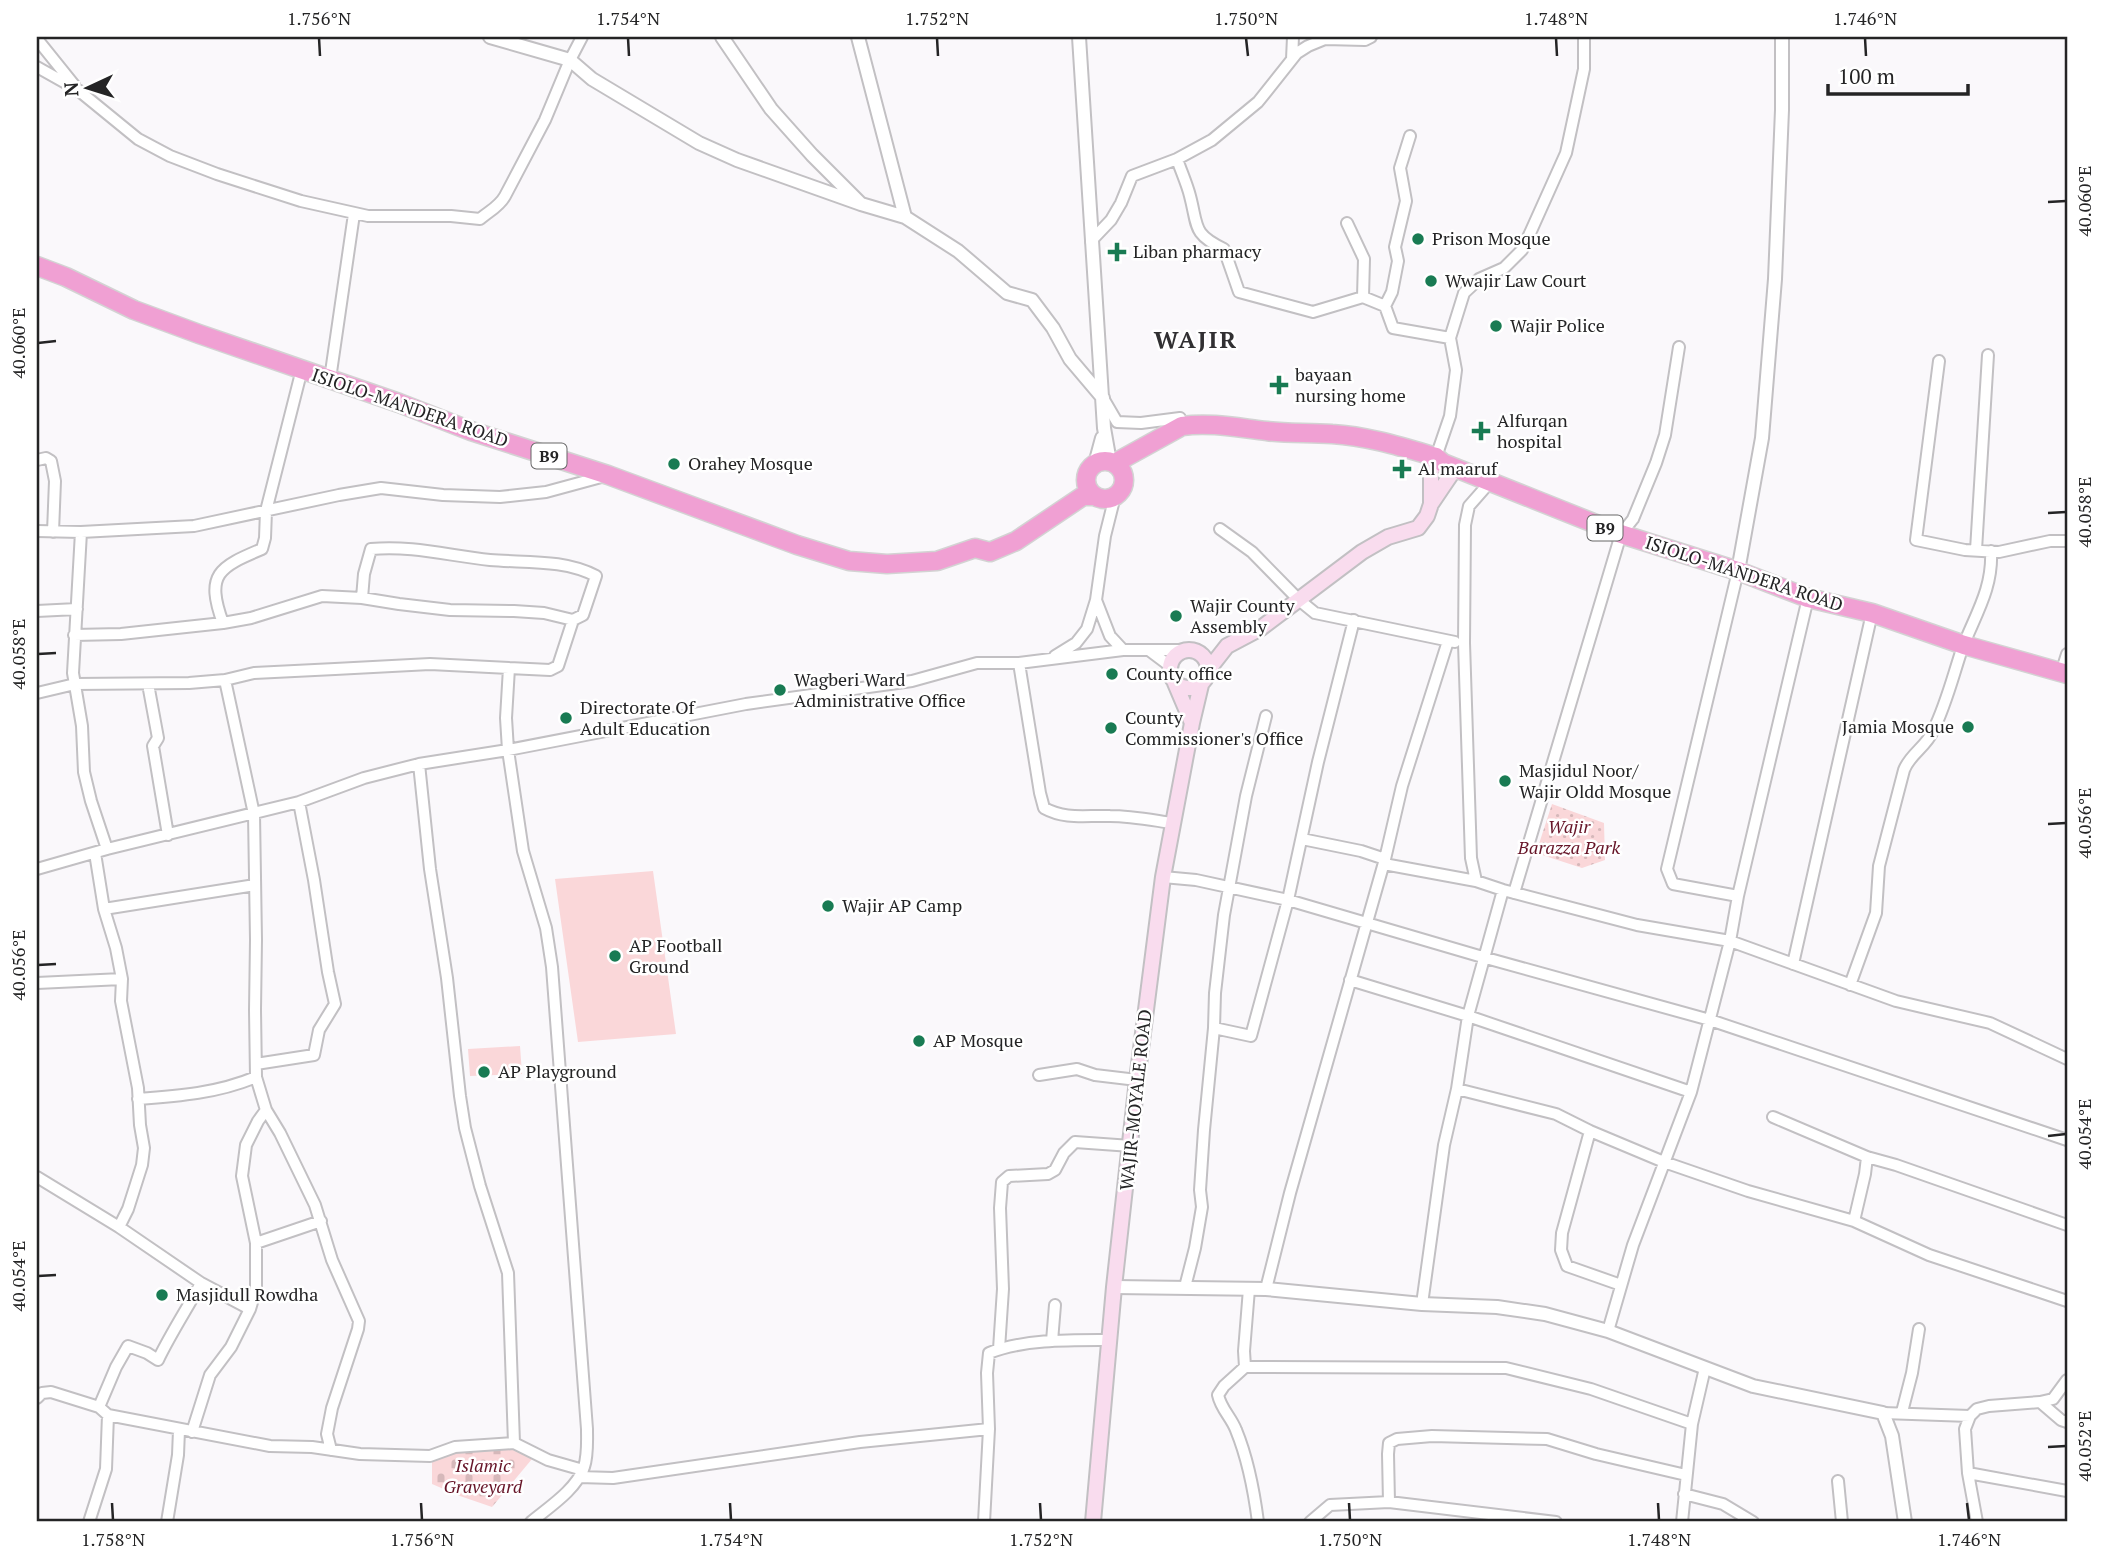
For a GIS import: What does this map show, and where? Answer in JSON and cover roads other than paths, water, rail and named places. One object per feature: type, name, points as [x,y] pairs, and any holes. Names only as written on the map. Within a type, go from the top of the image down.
[{"type":"highway","name":"ISIOLO-MANDERA ROAD","points":[[37,265],[134,310],[471,431],[608,475],[797,545],[867,564],[937,561],[975,548],[990,552],[1016,541],[1083,496],[1108,493],[1143,449]]},
{"type":"highway","name":"ISIOLO-MANDERA ROAD","points":[[1062,509],[1075,488],[1102,467],[1143,449],[1182,426],[1220,425],[1270,432],[1333,434],[1380,442],[1436,457],[1443,463],[1620,534],[1738,571],[1808,598],[1872,613],[1964,645],[2064,673]]},
{"type":"highway","points":[[1102,467],[1122,471],[1108,493],[1088,488],[1102,467]]},
{"type":"main road","points":[[1431,504],[1431,472],[1436,457]]},
{"type":"main road","points":[[1192,723],[1171,675],[1172,659],[1178,653],[1227,646],[1261,628],[1362,552],[1388,537],[1418,528],[1456,467]]},
{"type":"main road","points":[[1175,683],[1186,688],[1201,685],[1207,678],[1209,669],[1227,646]]},
{"type":"main road","points":[[1191,651],[1203,655],[1209,669]]},
{"type":"main road","name":"WAJIR-MOYALE ROAD","points":[[1093,1522],[1114,1287],[1163,877],[1201,685]]},
{"type":"street","points":[[490,37],[570,60],[592,79],[699,143],[737,160],[905,217],[958,251],[1007,293],[1032,300],[1053,328],[1070,359],[1103,398],[1116,422],[1141,423],[1180,418],[1182,426]]},
{"type":"street","points":[[37,67],[78,90],[138,139],[170,156],[217,174],[301,201],[354,214],[480,219],[490,209],[500,205],[545,120],[582,37]]},
{"type":"street","points":[[722,37],[772,109],[812,155],[862,204]]},
{"type":"street","points":[[858,37],[905,217]]},
{"type":"street","points":[[1079,37],[1103,398],[1102,467]]},
{"type":"street","points":[[1292,62],[1293,37]]},
{"type":"street","points":[[1091,241],[1111,220],[1132,176],[1177,159],[1212,140],[1258,102],[1297,53],[1325,39],[1365,40],[1370,37]]},
{"type":"street","points":[[1436,457],[1450,416],[1456,370],[1450,338],[1464,293],[1479,279],[1504,268],[1522,250],[1566,153],[1584,69],[1584,37]]},
{"type":"street","points":[[1738,896],[1673,884],[1667,869],[1738,571],[1762,438],[1776,279],[1782,37]]},
{"type":"street","points":[[37,39],[78,90]]},
{"type":"street","points":[[1410,136],[1401,168],[1406,201],[1395,247],[1398,261],[1392,292],[1385,306],[1393,328],[1450,338]]},
{"type":"street","points":[[1177,159],[1190,195],[1196,228],[1208,242],[1224,249],[1239,292],[1313,312],[1363,297],[1385,306]]},
{"type":"street","points":[[330,379],[354,214]]},
{"type":"street","points":[[1347,223],[1364,259],[1363,297]]},
{"type":"street","points":[[1422,1304],[1443,1148],[1457,1089],[1468,1016],[1620,534],[1633,519],[1665,435],[1678,347]]},
{"type":"street","points":[[1976,550],[1988,355]]},
{"type":"street","points":[[1939,361],[1916,540],[1944,547],[1999,552],[2050,541],[2067,541]]},
{"type":"street","points":[[223,623],[216,604],[217,576],[227,565],[262,549],[266,511],[302,369]]},
{"type":"street","points":[[37,460],[46,458],[51,461],[55,489],[53,532]]},
{"type":"street","points":[[37,531],[81,532],[194,526],[381,488],[443,495],[500,497],[546,492],[608,475]]},
{"type":"street","points":[[1476,881],[1471,858],[1464,643],[1465,525],[1469,506],[1491,481]]},
{"type":"street","points":[[1052,658],[1076,643],[1087,629],[1096,600],[1108,493]]},
{"type":"street","points":[[1220,529],[1252,552],[1315,613],[1464,643]]},
{"type":"street","points":[[81,532],[73,673],[82,726],[84,772],[107,849]]},
{"type":"street","points":[[37,693],[75,684],[225,680],[254,673],[430,664],[550,670],[558,666],[573,621],[583,615],[596,576],[585,570],[544,562],[490,560],[420,549],[386,547],[371,549],[364,574],[362,598]]},
{"type":"street","points":[[1850,985],[1877,913],[1878,866],[1904,770],[1909,759],[1926,743],[1934,730],[1988,587],[1992,570],[1991,551]]},
{"type":"street","points":[[74,635],[121,634],[223,623],[251,618],[322,596],[362,598],[450,610],[544,613],[573,621]]},
{"type":"street","points":[[1608,1331],[1633,1245],[1690,1092],[1710,1020],[1808,598]]},
{"type":"street","points":[[1096,600],[1110,636],[1123,650]]},
{"type":"street","points":[[37,611],[77,609]]},
{"type":"street","points":[[1793,964],[1872,613]]},
{"type":"street","points":[[1214,1028],[1251,1036],[1288,900],[1318,762],[1354,621]]},
{"type":"street","points":[[1266,1289],[1290,1193],[1307,1141],[1384,862],[1402,786],[1448,641]]},
{"type":"street","points":[[37,869],[299,802],[364,778],[419,764],[508,750],[746,704],[912,681],[977,663],[1019,663],[1123,650],[1191,651]]},
{"type":"street","points":[[1150,651],[1170,666]]},
{"type":"street","points":[[2064,673],[2067,654]]},
{"type":"street","points":[[1019,663],[1044,808],[1054,814],[1068,817],[1126,817],[1172,823]]},
{"type":"street","points":[[509,668],[506,718],[508,750],[523,851],[546,928],[552,967],[585,1387],[587,1454],[581,1474],[564,1494],[531,1522]]},
{"type":"street","points":[[225,680],[254,814],[256,1077],[266,1110],[280,1133],[321,1221],[332,1260],[359,1321],[332,1409],[327,1434],[331,1450]]},
{"type":"street","points":[[148,684],[158,738],[153,746],[168,835]]},
{"type":"street","points":[[1185,1287],[1202,1207],[1200,1190],[1204,1130],[1224,915],[1245,796],[1266,716]]},
{"type":"street","points":[[419,764],[463,1117],[480,1186],[508,1273],[514,1443]]},
{"type":"street","points":[[256,1063],[314,1055],[319,1030],[335,1004],[299,802]]},
{"type":"street","points":[[1302,839],[1361,852],[1384,862],[1476,881],[1637,925],[1730,941],[1896,1000],[1990,1023],[2067,1059]]},
{"type":"street","points":[[94,853],[104,909],[122,979],[121,1001],[144,1148],[142,1165],[128,1209],[119,1227]]},
{"type":"street","points":[[1163,877],[1196,880],[1288,900],[1710,1020],[2067,1140]]},
{"type":"street","points":[[104,909],[255,884]]},
{"type":"street","points":[[37,983],[122,979]]},
{"type":"street","points":[[1350,980],[1468,1016],[1690,1092]]},
{"type":"street","points":[[1040,1075],[1077,1069],[1094,1075],[1137,1080]]},
{"type":"street","points":[[138,1099],[215,1091],[256,1077]]},
{"type":"street","points":[[1457,1089],[1556,1114],[1664,1162],[1748,1191],[1854,1221],[1929,1255],[2067,1301]]},
{"type":"street","points":[[192,1432],[210,1375],[230,1347],[250,1309],[256,1289],[256,1243],[242,1176],[246,1145],[266,1110]]},
{"type":"street","points":[[1773,1116],[1867,1157],[2067,1225]]},
{"type":"street","points":[[1590,1131],[1562,1233],[1560,1250],[1567,1266],[1621,1285]]},
{"type":"street","points":[[999,1349],[1003,1289],[1000,1208],[1002,1182],[1009,1176],[1048,1174],[1055,1170],[1064,1153],[1075,1142],[1131,1146]]},
{"type":"street","points":[[1854,1221],[1866,1174],[1867,1157]]},
{"type":"street","points":[[37,1177],[119,1227],[201,1283],[250,1309]]},
{"type":"street","points":[[256,1243],[321,1221]]},
{"type":"street","points":[[99,1407],[128,1346],[158,1360],[201,1283]]},
{"type":"street","points":[[1114,1287],[1266,1289],[1422,1304],[1496,1307],[1545,1314],[1608,1331],[1754,1386],[1883,1413],[1970,1416]]},
{"type":"street","points":[[1245,1367],[1249,1289]]},
{"type":"street","points":[[1052,1342],[1055,1305]]},
{"type":"street","points":[[1902,1412],[1919,1329]]},
{"type":"street","points":[[984,1522],[989,1429],[989,1353],[999,1349],[1052,1342],[1109,1340]]},
{"type":"street","points":[[1258,1522],[1252,1484],[1239,1437],[1218,1398],[1219,1391],[1245,1367],[1506,1368],[1591,1389],[1692,1424]]},
{"type":"street","points":[[1682,1522],[1692,1424],[1705,1368]]},
{"type":"street","points":[[1978,1522],[1968,1473],[1965,1429],[1970,1416],[1977,1409],[1989,1406],[2053,1399],[2067,1380]]},
{"type":"street","points":[[37,1398],[42,1393],[51,1392],[99,1407],[108,1415],[270,1446],[360,1454],[430,1456],[455,1447],[514,1443],[592,1479],[860,1442],[989,1429]]},
{"type":"street","points":[[2040,1402],[2067,1422]]},
{"type":"street","points":[[1883,1413],[1892,1436],[1905,1522]]},
{"type":"street","points":[[89,1522],[106,1469],[108,1415]]},
{"type":"street","points":[[167,1522],[178,1455],[178,1430]]},
{"type":"street","points":[[1389,1502],[1389,1443],[1397,1439],[1432,1436],[1547,1439],[1596,1454],[1686,1475]]},
{"type":"street","points":[[1968,1473],[2067,1491]]},
{"type":"street","points":[[1838,1481],[1842,1522]]},
{"type":"street","points":[[1684,1494],[1723,1504],[1753,1522]]},
{"type":"street","points":[[1310,1522],[1330,1505],[1389,1502],[1556,1522]]},
{"type":"place","name":"Prison Mosque","points":[[1418,239]]},
{"type":"place","name":"Liban pharmacy","points":[[1117,252]]},
{"type":"place","name":"Wwajir Law Court","points":[[1431,281]]},
{"type":"place","name":"Wajir Police","points":[[1496,326]]},
{"type":"place","name":"bayaan nursing home","points":[[1279,385]]},
{"type":"place","name":"Alfurqan hospital","points":[[1481,431]]},
{"type":"place","name":"Orahey Mosque","points":[[674,464]]},
{"type":"place","name":"Al maaruf","points":[[1402,469]]},
{"type":"place","name":"Wajir County Assembly","points":[[1176,616]]},
{"type":"place","name":"County office","points":[[1112,674]]},
{"type":"place","name":"Wagberi Ward Administrative Office","points":[[780,690]]},
{"type":"place","name":"Directorate Of Adult Education","points":[[566,718]]},
{"type":"place","name":"Jamia Mosque","points":[[1968,727]]},
{"type":"place","name":"County Commissioner's Office","points":[[1111,728]]},
{"type":"place","name":"Masjidul Noor/ Wajir Oldd Mosque","points":[[1505,781]]},
{"type":"place","name":"Wajir AP Camp","points":[[828,906]]},
{"type":"place","name":"AP Football Ground","points":[[615,956]]},
{"type":"place","name":"AP Mosque","points":[[919,1041]]},
{"type":"place","name":"AP Playground","points":[[484,1072]]},
{"type":"place","name":"Masjidull Rowdha","points":[[162,1295]]},
{"type":"district","name":"WAJIR","points":[[1196,340]]},
{"type":"park label","name":"Wajir Barazza Park","points":[[1569,837]]},
{"type":"park label","name":"Islamic Graveyard","points":[[483,1476]]}]
